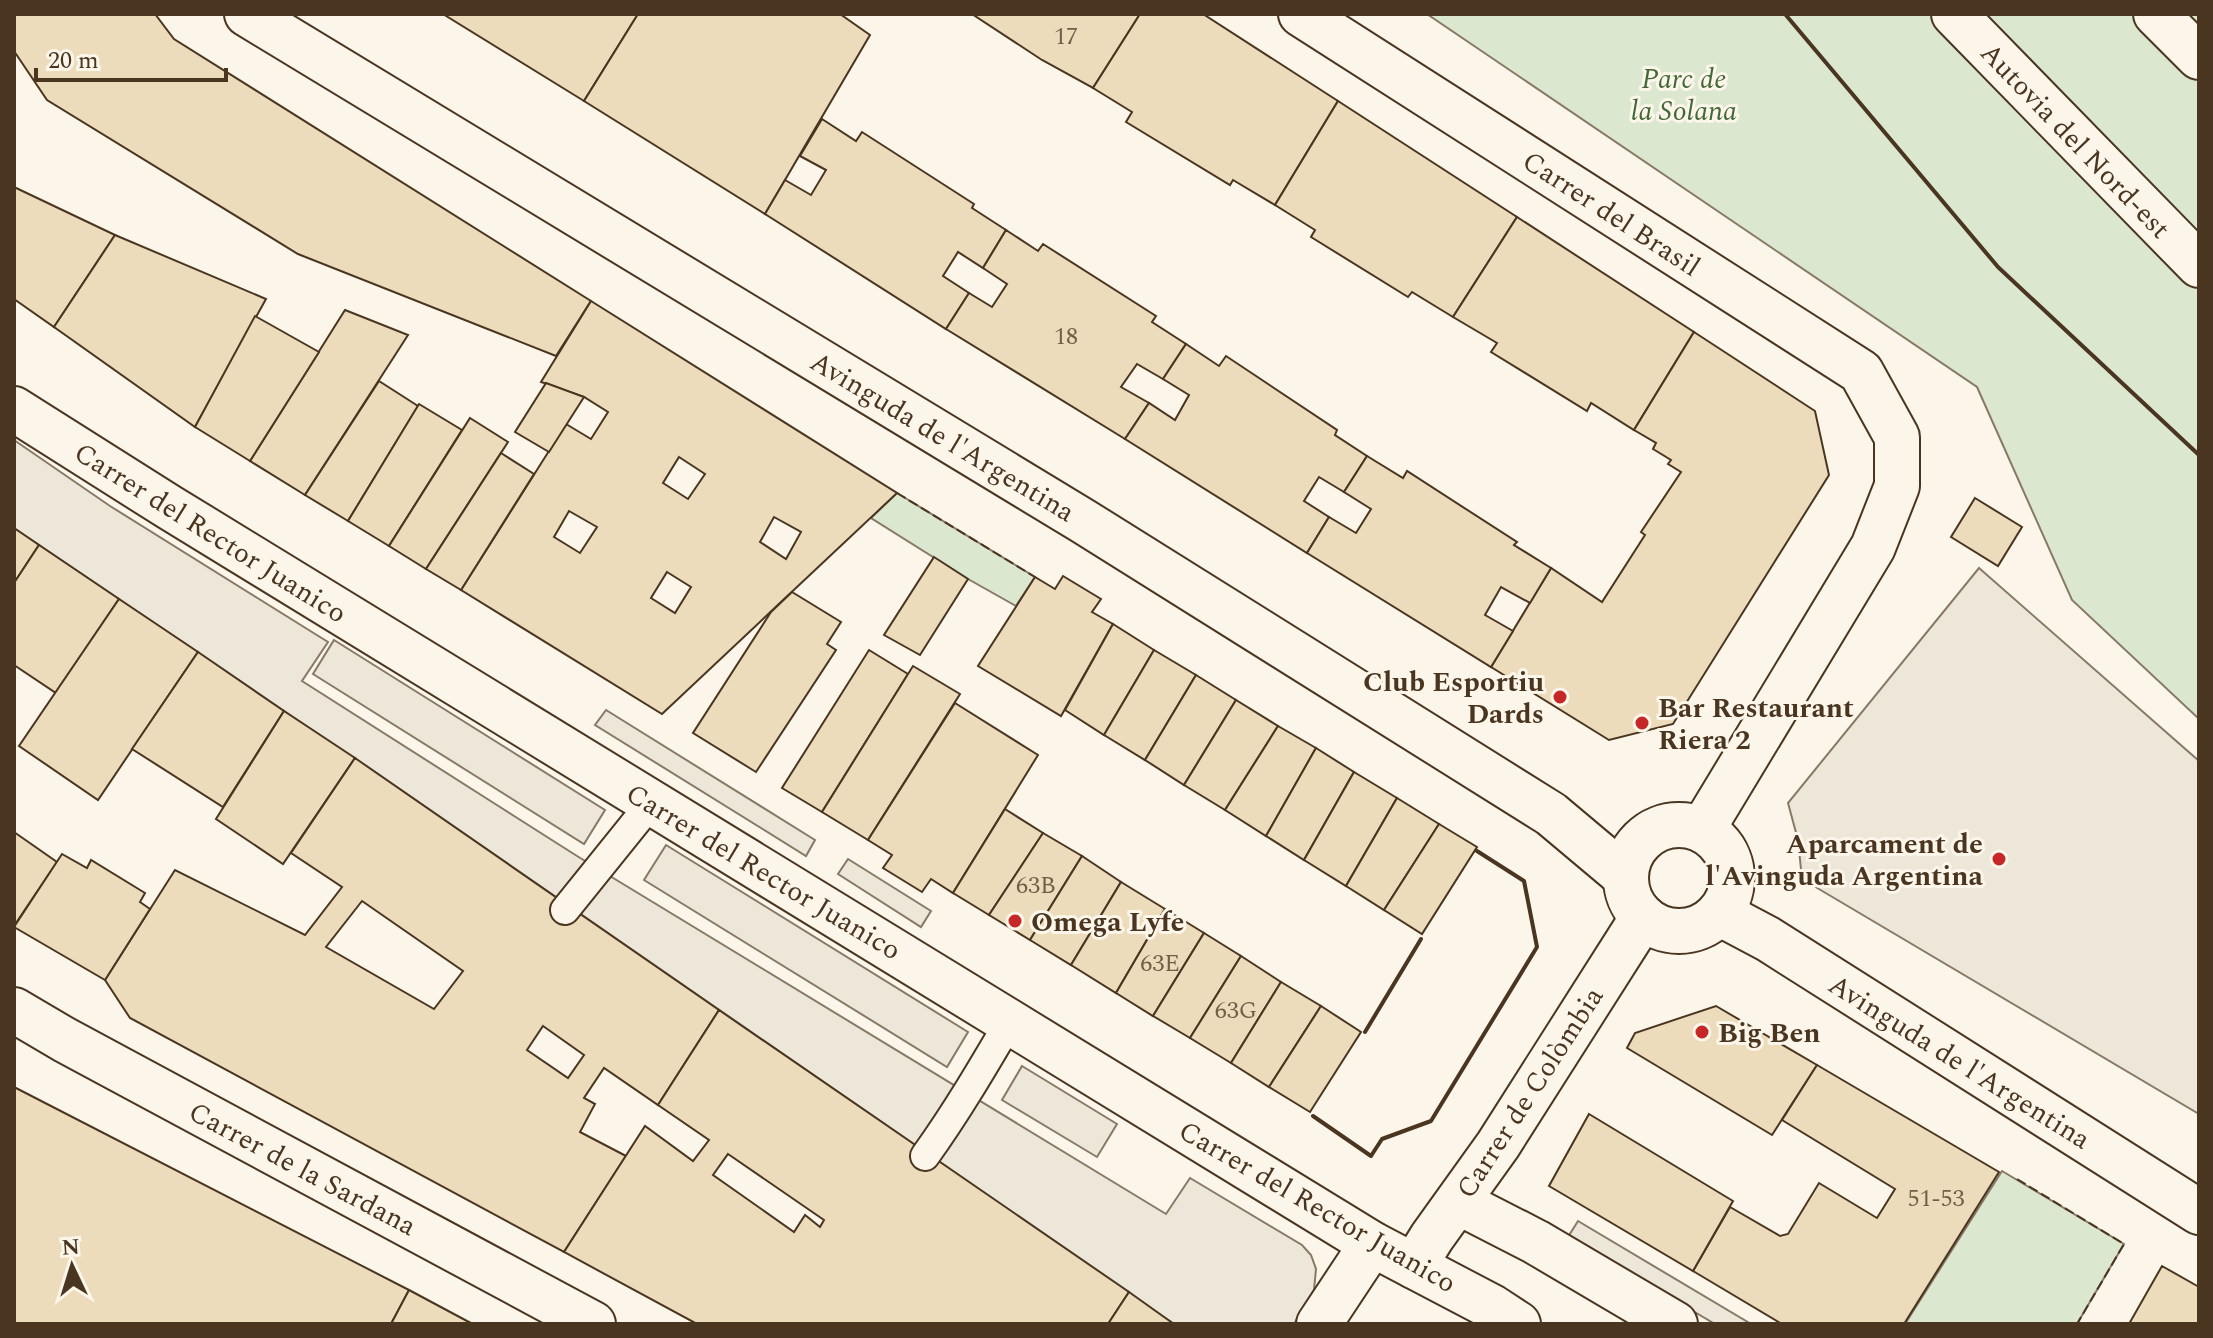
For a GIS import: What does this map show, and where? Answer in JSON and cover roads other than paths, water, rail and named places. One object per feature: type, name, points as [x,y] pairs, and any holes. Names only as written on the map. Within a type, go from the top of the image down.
[{"type":"main road","name":"Avinguda de l'Argentina","points":[[247,14],[1083,521],[1551,814],[1626,877]]},
{"type":"main road","name":"Carrer del Brasil","points":[[1301,14],[1861,372],[1897,437],[1897,486],[1873,547],[1702,830]]},
{"type":"main road","name":"Autovia del Nord-est","points":[[1954,14],[2199,265]]},
{"type":"main road","points":[[2156,14],[2199,57]]},
{"type":"main road","name":"Carrer del Rector Juanico","points":[[14,409],[1372,1244],[1492,1307],[1518,1324]]},
{"type":"main road","points":[[1667,826],[1702,830],[1726,852],[1733,884],[1728,900],[1708,923],[1694,930],[1663,930],[1636,910],[1628,895],[1626,877],[1629,860],[1637,845],[1650,833],[1667,826]]},
{"type":"main road","name":"Avinguda de l'Argentina","points":[[1719,913],[1768,939],[2199,1212]]},
{"type":"main road","name":"Carrer de Colòmbia","points":[[1414,1266],[1498,1145],[1643,917]]},
{"type":"main road","name":"Carrer de la Sardana","points":[[14,1010],[79,1048],[593,1324]]},
{"type":"main road","points":[[1458,1202],[1536,1242],[1675,1324]]},
{"type":"main road","points":[[1319,1324],[1372,1244]]},
{"type":"lane","points":[[565,910],[652,802]]},
{"type":"lane","points":[[925,1156],[1010,1021]]},
{"type":"place","name":"Club Esportiu Dards","points":[[1560,697]]},
{"type":"place","name":"Bar Restaurant Riera 2","points":[[1642,723]]},
{"type":"place","name":"Aparcament de l'Avinguda Argentina","points":[[1999,859]]},
{"type":"place","name":"Omega Lyfe","points":[[1015,921]]},
{"type":"place","name":"Big Ben","points":[[1702,1032]]},
{"type":"park label","name":"Parc de la Solana","points":[[1684,94]]}]
